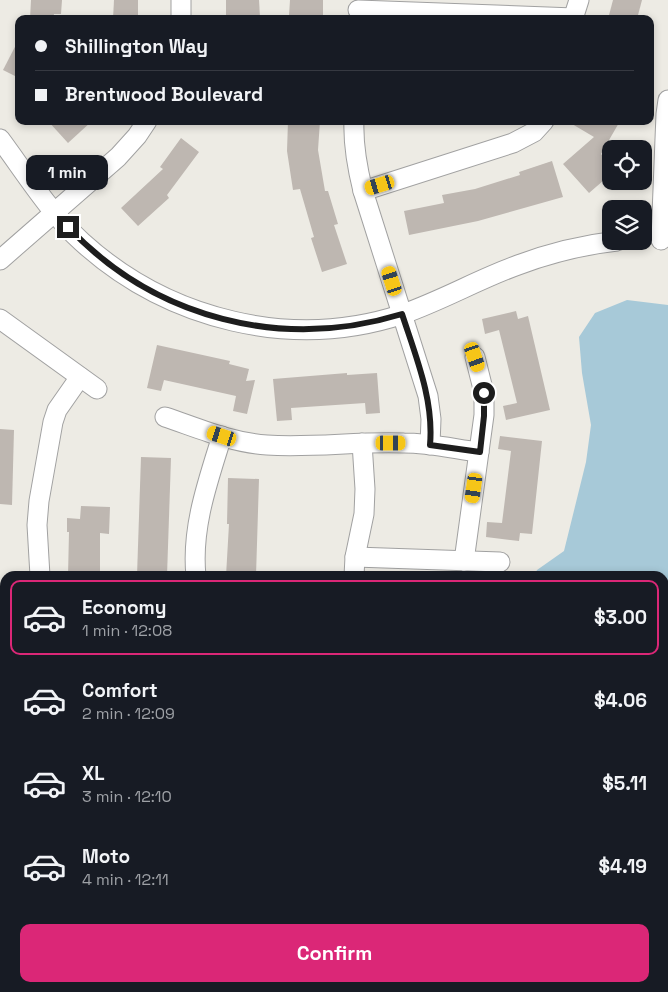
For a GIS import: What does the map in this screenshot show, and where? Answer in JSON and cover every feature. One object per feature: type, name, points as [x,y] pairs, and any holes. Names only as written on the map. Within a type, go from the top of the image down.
[{"type":"street","points":[[181,0],[181,15]]},
{"type":"street","points":[[358,10],[575,12]]},
{"type":"street","points":[[658,240],[668,100]]},
{"type":"street","points":[[0,260],[118,157],[144,125]]},
{"type":"street","points":[[354,125],[356,164],[362,191],[428,396],[431,419],[430,445]]},
{"type":"street","points":[[362,191],[513,143],[534,132],[540,125]]},
{"type":"street","points":[[0,138],[54,213],[81,241],[120,272],[145,288],[180,305],[217,318],[256,326],[295,329],[348,327],[402,314],[427,305],[524,262],[555,252],[602,243]]},
{"type":"street","points":[[0,320],[97,388]]},
{"type":"street","points":[[464,561],[484,416],[484,393],[475,357]]},
{"type":"street","points":[[40,571],[37,525],[39,501],[53,422],[57,410],[80,377]]},
{"type":"street","points":[[165,417],[222,436],[267,445],[405,442],[480,452]]},
{"type":"street","points":[[196,571],[200,510],[222,436]]},
{"type":"street","points":[[354,571],[355,557],[364,514],[365,489],[362,443]]},
{"type":"street","points":[[355,557],[500,562]]},
{"type":"water","points":[[627,300],[668,305],[668,571],[536,571],[564,551],[586,462],[591,425],[582,373],[579,337],[595,313]]},
{"type":"building","points":[[31,0],[62,0],[61,14],[30,15]]},
{"type":"building","points":[[114,0],[138,0],[138,15],[113,15]]},
{"type":"building","points":[[226,0],[259,0],[260,15],[226,15]]},
{"type":"building","points":[[290,0],[323,0],[323,15],[289,15]]},
{"type":"building","points":[[613,0],[642,0],[638,15],[609,15]]},
{"type":"building","points":[[15,47],[15,76],[3,70]]},
{"type":"building","points":[[52,125],[88,125],[68,143]]},
{"type":"building","points":[[288,125],[320,125],[318,150],[325,191],[328,191],[338,224],[334,225],[347,264],[322,272],[311,238],[314,237],[300,189],[293,190],[287,151]]},
{"type":"building","points":[[574,125],[618,125],[609,140],[602,140],[602,182],[589,193],[563,164],[594,137]]},
{"type":"building","points":[[181,138],[199,152],[167,195],[169,198],[138,226],[121,208],[163,169],[160,167]]},
{"type":"building","points":[[552,161],[563,197],[478,221],[409,235],[404,211],[444,203],[442,195],[475,189],[520,175],[519,172]]},
{"type":"building","points":[[516,311],[518,319],[528,316],[550,410],[506,420],[503,406],[517,403],[499,330],[485,334],[482,319]]},
{"type":"building","points":[[157,345],[230,361],[229,364],[249,369],[246,381],[255,380],[247,414],[233,411],[236,396],[164,380],[161,391],[147,388]]},
{"type":"building","points":[[347,373],[347,375],[377,373],[380,413],[366,414],[365,403],[291,408],[292,420],[277,421],[273,379]]},
{"type":"building","points":[[0,429],[14,430],[12,505],[0,504]]},
{"type":"building","points":[[500,436],[542,441],[532,534],[520,533],[519,541],[486,537],[487,522],[502,523],[511,451],[498,449]]},
{"type":"building","points":[[141,457],[171,458],[167,571],[137,571]]},
{"type":"building","points":[[228,478],[259,479],[256,571],[226,571],[229,524],[227,524]]},
{"type":"building","points":[[81,506],[110,507],[109,534],[100,533],[100,571],[68,571],[69,532],[67,532],[67,518],[80,519]]},
{"type":"route","points":[[68,227],[81,241],[112,267],[145,288],[180,305],[217,318],[256,326],[322,329],[348,327],[402,314],[428,396],[431,419],[430,445],[480,452],[484,416],[484,393]]}]
